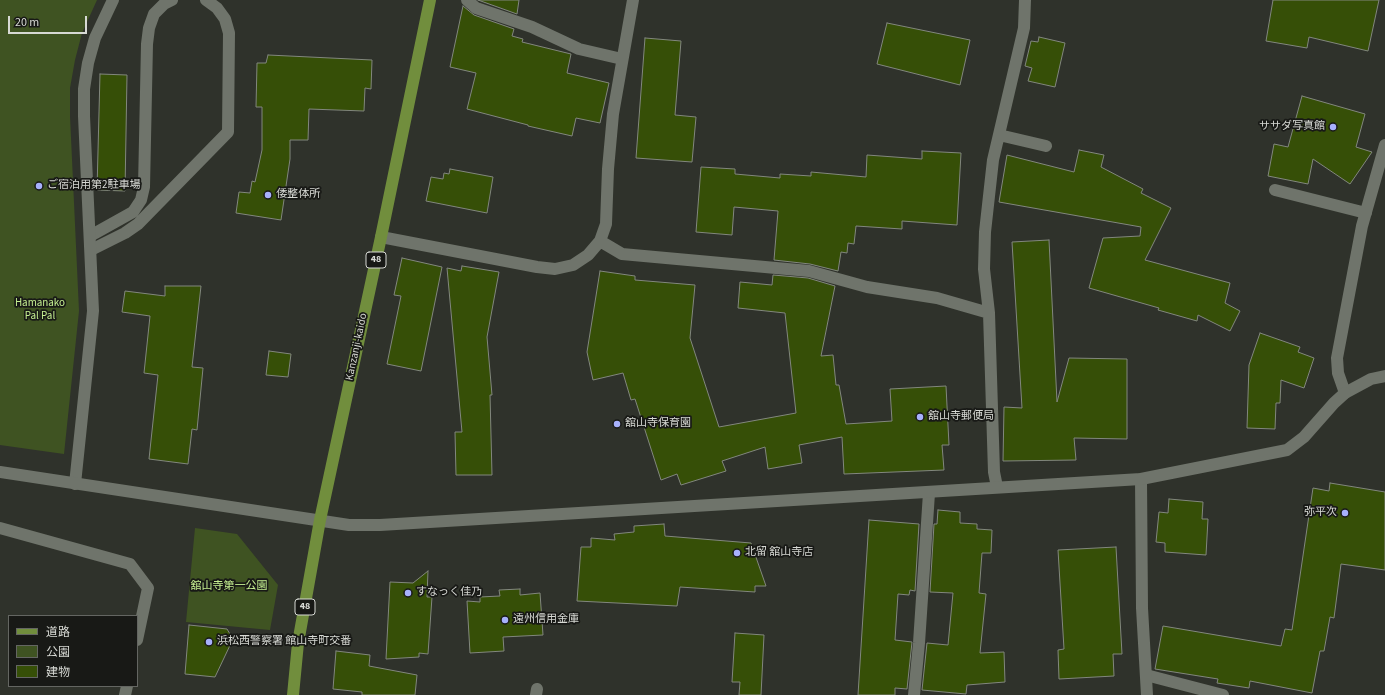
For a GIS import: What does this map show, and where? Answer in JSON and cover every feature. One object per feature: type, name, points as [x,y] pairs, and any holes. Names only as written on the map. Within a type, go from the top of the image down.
[{"type":"main road","name":"Kanzanji-kaido","points":[[293,695],[298,643],[320,520],[430,0]]},
{"type":"street","points":[[75,484],[92,322],[91,250],[84,89],[88,63],[95,38],[113,0]]},
{"type":"street","points":[[90,236],[133,212],[141,200],[144,187],[147,44],[149,28],[154,14],[164,4],[172,0]]},
{"type":"street","points":[[91,250],[125,233],[138,224],[228,132],[229,33],[225,19],[217,8],[206,0]]},
{"type":"street","points":[[467,0],[476,8],[532,27],[579,49],[622,59]]},
{"type":"street","points":[[381,237],[537,267],[555,269],[573,265],[588,255],[600,241],[606,224],[613,122],[622,59],[633,0]]},
{"type":"street","points":[[997,487],[994,472],[990,313],[984,269],[985,232],[993,160],[1024,28],[1025,0]]},
{"type":"street","points":[[999,135],[1046,146]]},
{"type":"street","points":[[1345,393],[1338,373],[1336,358],[1366,213],[1385,145]]},
{"type":"street","points":[[1275,190],[1366,213]]},
{"type":"street","points":[[600,241],[622,254],[808,271],[867,287],[937,298],[990,313]]},
{"type":"street","points":[[0,472],[349,525],[380,525],[1141,479],[1287,450],[1304,437],[1334,403],[1345,393],[1371,379],[1385,376]]},
{"type":"street","points":[[1141,479],[1142,608],[1147,695]]},
{"type":"street","points":[[914,695],[929,493]]},
{"type":"street","points":[[0,528],[130,564],[148,588],[138,635]]},
{"type":"street","points":[[1146,675],[1223,695]]},
{"type":"green space","name":"Hamanako Pal Pal","points":[[0,0],[97,0],[82,33],[70,88],[79,311],[64,454],[0,445]]},
{"type":"green space","name":"舘山寺第一公園","points":[[195,528],[237,534],[278,585],[270,630],[186,622]]},
{"type":"building","points":[[478,0],[519,0],[517,14]]},
{"type":"building","points":[[1273,0],[1379,0],[1368,51],[1309,37],[1307,48],[1266,41]]},
{"type":"building","points":[[463,6],[474,15],[514,29],[512,36],[523,39],[522,42],[571,54],[567,73],[609,83],[600,123],[576,118],[572,136],[528,126],[467,109],[476,73],[450,67]]},
{"type":"building","points":[[887,23],[970,40],[960,85],[877,64]]},
{"type":"building","points":[[1039,37],[1065,43],[1055,87],[1028,81],[1032,68],[1025,66],[1031,41],[1038,42]]},
{"type":"building","points":[[645,38],[681,41],[675,115],[696,117],[692,162],[636,158]]},
{"type":"building","points":[[268,55],[372,60],[371,89],[365,88],[364,111],[309,109],[308,140],[290,140],[290,159],[281,220],[236,213],[239,192],[250,193],[252,181],[255,182],[262,150],[262,107],[256,107],[257,63],[266,63]]},
{"type":"building","points":[[100,74],[127,75],[125,191],[97,190]]},
{"type":"building","points":[[1302,96],[1365,114],[1356,147],[1372,152],[1350,184],[1313,159],[1308,184],[1268,176],[1274,144],[1288,147]]},
{"type":"building","points":[[1079,150],[1104,155],[1101,167],[1143,189],[1141,193],[1171,208],[1145,260],[1230,283],[1225,303],[1240,311],[1230,331],[1198,315],[1197,321],[1158,310],[1159,308],[1089,288],[1103,238],[1140,236],[1141,227],[999,202],[1007,155],[1074,172]]},
{"type":"building","points":[[922,151],[961,153],[957,225],[902,221],[902,229],[856,226],[854,244],[848,243],[847,253],[841,252],[838,271],[810,264],[774,260],[778,211],[734,207],[732,235],[696,232],[701,167],[735,169],[735,174],[780,178],[780,174],[811,176],[811,172],[866,177],[867,155],[922,159]]},
{"type":"building","points":[[450,169],[493,177],[487,213],[426,201],[431,177],[443,179],[444,173],[449,174]]},
{"type":"building","points":[[1049,240],[1057,402],[1069,358],[1127,359],[1127,439],[1074,438],[1076,460],[1003,461],[1004,407],[1022,408],[1012,242]]},
{"type":"building","points":[[402,258],[442,267],[421,371],[387,364],[401,296],[394,295]]},
{"type":"building","points":[[462,266],[499,272],[487,337],[492,395],[490,395],[492,475],[456,475],[455,432],[462,432],[447,268],[461,271]]},
{"type":"building","points":[[600,271],[635,276],[635,280],[695,285],[690,338],[719,427],[796,413],[785,313],[738,308],[740,282],[772,285],[773,275],[808,278],[835,286],[821,356],[833,355],[836,385],[839,385],[846,424],[892,421],[890,389],[946,386],[949,445],[942,445],[944,470],[844,474],[842,437],[799,445],[802,463],[768,469],[765,447],[722,461],[726,471],[681,485],[677,474],[661,480],[635,399],[631,400],[623,373],[593,380],[587,352]]},
{"type":"building","points":[[165,286],[201,286],[192,367],[203,368],[197,430],[192,429],[188,464],[149,459],[158,375],[144,373],[150,316],[122,312],[125,291],[165,296]]},
{"type":"building","points":[[1260,333],[1300,347],[1298,352],[1314,358],[1304,388],[1281,380],[1280,403],[1276,403],[1275,429],[1247,428],[1249,365]]},
{"type":"building","points":[[269,351],[291,354],[288,377],[266,375]]},
{"type":"building","points":[[1330,483],[1385,492],[1385,570],[1341,564],[1334,618],[1330,617],[1324,651],[1320,651],[1312,693],[1250,681],[1249,688],[1217,683],[1218,679],[1155,669],[1163,626],[1281,646],[1285,629],[1292,630],[1313,488],[1329,491]]},
{"type":"building","points":[[1169,499],[1203,502],[1202,519],[1208,519],[1206,555],[1165,552],[1165,543],[1156,542],[1159,512],[1168,513]]},
{"type":"building","points":[[938,510],[960,512],[960,523],[977,524],[977,529],[992,530],[991,553],[982,553],[979,593],[986,594],[980,653],[1004,652],[1005,682],[967,685],[966,694],[922,690],[927,643],[948,645],[953,593],[930,592],[934,524],[937,524]]},
{"type":"building","points":[[869,520],[919,524],[915,591],[910,590],[909,595],[898,594],[895,640],[912,642],[907,689],[895,688],[895,695],[858,695]]},
{"type":"building","points":[[664,524],[665,536],[751,543],[766,586],[755,586],[755,592],[680,587],[677,606],[577,601],[581,547],[591,547],[591,538],[615,540],[614,534],[634,532],[634,526]]},
{"type":"building","points":[[1116,547],[1122,654],[1113,654],[1114,676],[1059,679],[1058,650],[1064,649],[1058,550]]},
{"type":"building","points":[[428,571],[427,597],[432,597],[428,654],[419,653],[419,657],[386,659],[390,582],[413,583]]},
{"type":"building","name":"遠州信用金庫","points":[[520,589],[520,595],[540,593],[543,635],[503,637],[504,651],[470,653],[467,601],[480,602],[480,597],[500,596],[499,590]]},
{"type":"building","name":"浜松西警察署 館山寺町交番","points":[[189,625],[227,629],[233,639],[215,677],[185,674]]},
{"type":"building","points":[[735,633],[764,635],[761,695],[739,695],[740,682],[732,682]]},
{"type":"building","points":[[336,651],[370,655],[369,666],[417,675],[415,695],[362,695],[362,692],[333,689]]},
{"type":"place","name":"ササダ写真館","points":[[1333,127]]},
{"type":"place","name":"ご宿泊用第2駐車場","points":[[39,186]]},
{"type":"place","name":"倭整体所","points":[[268,195]]},
{"type":"place","name":"舘山寺郵便局","points":[[920,417]]},
{"type":"place","name":"舘山寺保育園","points":[[617,424]]},
{"type":"place","name":"弥平次","points":[[1345,513]]},
{"type":"place","name":"北留 舘山寺店","points":[[737,553]]},
{"type":"place","name":"すなっく佳乃","points":[[408,593]]},
{"type":"place","name":"遠州信用金庫","points":[[505,620]]},
{"type":"place","name":"浜松西警察署 館山寺町交番","points":[[209,642]]}]
